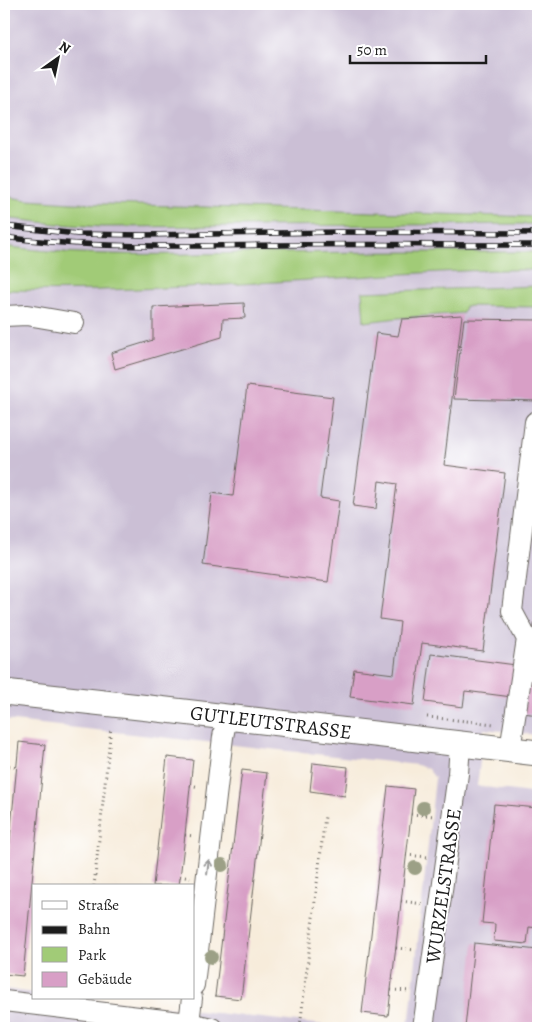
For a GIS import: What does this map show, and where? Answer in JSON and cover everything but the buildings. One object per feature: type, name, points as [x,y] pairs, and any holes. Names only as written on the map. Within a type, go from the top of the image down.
[{"type":"main road","name":"GUTLEUTSTRASSE","points":[[4,692],[538,753]]},
{"type":"street","points":[[4,316],[27,316],[74,323]]},
{"type":"street","points":[[510,750],[527,638],[512,612],[535,422]]},
{"type":"street","points":[[195,976],[223,737],[227,717]]},
{"type":"street","name":"WURZELSTRASSE","points":[[423,1028],[458,774],[460,744]]},
{"type":"street","points":[[189,1023],[192,1000]]},
{"type":"street","points":[[4,1001],[189,1023],[212,1028]]},
{"type":"path","points":[[94,884],[111,726]]},
{"type":"path","points":[[4,765],[17,767]]},
{"type":"path","points":[[411,814],[435,816]]},
{"type":"path","points":[[4,815],[12,816]]},
{"type":"path","points":[[300,1027],[325,816]]},
{"type":"path","points":[[406,855],[430,857]]},
{"type":"path","points":[[401,901],[425,904]]},
{"type":"path","points":[[396,948],[420,951]]},
{"type":"path","points":[[391,990],[415,992]]},
{"type":"shaded area","points":[[4,4],[538,4],[538,735],[484,729],[477,786],[538,794],[538,1028],[404,1028],[410,1017],[435,778],[428,769],[417,765],[4,720]]},
{"type":"shaded area","points":[[4,989],[32,993],[32,1000],[100,1000],[351,1028],[4,1028]]},
{"type":"green space","points":[[4,196],[27,200],[71,203],[538,217],[538,224],[102,227],[4,218]]},
{"type":"green space","points":[[4,246],[99,254],[538,252],[538,270],[447,272],[136,289],[4,290]]},
{"type":"green space","points":[[538,286],[538,307],[465,306],[463,313],[364,322],[362,292]]},
{"type":"railway","points":[[4,226],[77,234],[142,235],[339,232],[538,233]]},
{"type":"railway","points":[[4,237],[38,241],[140,246],[538,245]]}]
